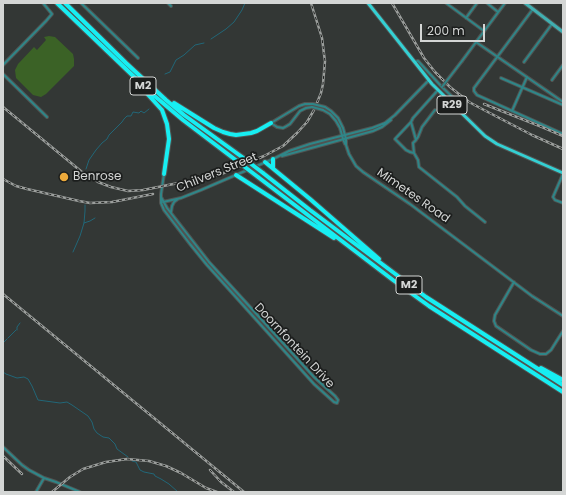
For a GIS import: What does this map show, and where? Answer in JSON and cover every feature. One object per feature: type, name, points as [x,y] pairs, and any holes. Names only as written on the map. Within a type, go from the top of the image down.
[{"type":"highway","name":"M2","points":[[57,3],[166,106],[237,161],[429,306],[563,392]]},
{"type":"highway","name":"M2","points":[[65,3],[125,66],[172,105],[407,284],[563,385]]},
{"type":"highway","points":[[125,66],[172,102],[223,132],[236,135],[251,133],[271,123]]},
{"type":"highway","points":[[125,66],[158,104],[166,119],[169,140],[164,174]]},
{"type":"highway","points":[[273,160],[273,168]]},
{"type":"highway","points":[[265,162],[407,284]]},
{"type":"highway","points":[[236,175],[355,251]]},
{"type":"highway","points":[[501,346],[563,380]]},
{"type":"main road","name":"R29","points":[[368,3],[414,63],[438,90],[485,136],[492,141],[563,174]]},
{"type":"main road","points":[[524,3],[563,32]]},
{"type":"street","points":[[3,65],[52,14],[43,3]]},
{"type":"street","points":[[81,3],[138,58]]},
{"type":"street","points":[[168,3],[171,6]]},
{"type":"street","points":[[446,3],[484,32]]},
{"type":"street","points":[[466,18],[477,3]]},
{"type":"street","points":[[486,3],[498,12]]},
{"type":"street","points":[[442,87],[505,3]]},
{"type":"street","points":[[533,9],[474,88],[474,91],[476,94],[563,134]]},
{"type":"street","points":[[524,62],[552,24]]},
{"type":"street","points":[[476,42],[563,103]]},
{"type":"street","points":[[414,63],[418,61],[463,107],[464,110],[460,112]]},
{"type":"street","points":[[552,80],[563,65]]},
{"type":"street","points":[[3,74],[47,118]]},
{"type":"street","points":[[501,78],[554,101],[563,103]]},
{"type":"street","points":[[512,111],[527,78]]},
{"type":"street","name":"Chilvers Street","points":[[279,156],[380,128],[388,123],[429,80]]},
{"type":"street","points":[[414,153],[406,150],[395,139],[438,90]]},
{"type":"street","points":[[554,101],[556,97]]},
{"type":"street","name":"Mimetes Road","points":[[271,123],[298,106],[313,104],[325,107],[334,113],[338,118],[342,125],[343,135],[349,154],[353,162],[363,172],[410,204],[532,296],[563,316]]},
{"type":"street","points":[[271,123],[277,127],[286,127],[300,111],[312,107],[330,114],[335,119],[343,135]]},
{"type":"street","points":[[435,110],[421,128],[418,137],[413,143],[414,153],[420,168],[457,197],[466,207],[485,222]]},
{"type":"street","name":"Chilvers Street","points":[[162,203],[181,198],[265,162],[273,160],[289,150],[381,125],[395,115]]},
{"type":"street","points":[[411,122],[416,140]]},
{"type":"street","points":[[162,203],[161,197],[164,174]]},
{"type":"street","points":[[563,174],[553,196],[553,198],[563,203]]},
{"type":"street","points":[[172,215],[171,212],[174,202],[181,198]]},
{"type":"street","name":"Doornfontein Drive","points":[[162,203],[209,262],[317,380],[335,396],[338,403],[334,402],[314,384],[207,265],[164,210],[162,203]]},
{"type":"street","points":[[514,282],[495,315],[494,321],[496,326],[531,350],[540,354],[546,354],[551,350],[563,331]]},
{"type":"street","points":[[3,447],[22,465],[44,478],[80,492]]},
{"type":"street","points":[[36,492],[44,478]]},
{"type":"green space","points":[[44,37],[55,37],[73,54],[74,66],[46,94],[41,97],[33,95],[16,78],[15,70],[18,64],[34,47],[37,50],[46,40]]},
{"type":"waterway","points":[[211,39],[234,22],[245,3]]},
{"type":"waterway","points":[[165,74],[170,72],[176,60],[195,45],[204,43]]},
{"type":"waterway","points":[[86,169],[89,160],[96,150],[127,116],[131,116],[133,112],[139,113],[141,111],[144,113],[149,109]]},
{"type":"waterway","points":[[73,252],[84,223],[85,205]]},
{"type":"waterway","points":[[84,223],[95,218]]},
{"type":"waterway","points":[[17,330],[20,323]]},
{"type":"waterway","points":[[8,338],[16,330]]},
{"type":"waterway","points":[[3,343],[7,339]]},
{"type":"waterway","points":[[3,372],[17,378],[24,377],[28,379],[38,400],[60,403],[67,402],[72,405],[88,416],[97,433],[103,437],[109,438],[115,444],[117,449],[128,457]]},
{"type":"waterway","points":[[132,461],[136,462],[140,470],[154,474],[178,492]]},
{"type":"railway","points":[[3,107],[82,172],[98,182],[111,187],[128,191],[143,190],[219,175],[264,156],[283,146],[307,122],[314,110],[321,93],[325,61],[322,38],[311,3]]},
{"type":"railway","points":[[392,3],[424,58],[450,87],[469,102],[532,135],[563,149]]},
{"type":"railway","points":[[484,104],[563,136]]},
{"type":"railway","points":[[3,179],[16,186],[90,203],[112,202],[153,194]]},
{"type":"railway","points":[[3,294],[244,492]]},
{"type":"railway","points":[[3,456],[22,474]]},
{"type":"railway","points":[[52,492],[70,477],[83,469],[106,462],[127,459],[149,461],[166,466],[206,488],[217,492]]},
{"type":"railway","points":[[210,470],[221,482],[234,492]]},
{"type":"place","name":"Benrose","points":[[64,177]]}]
